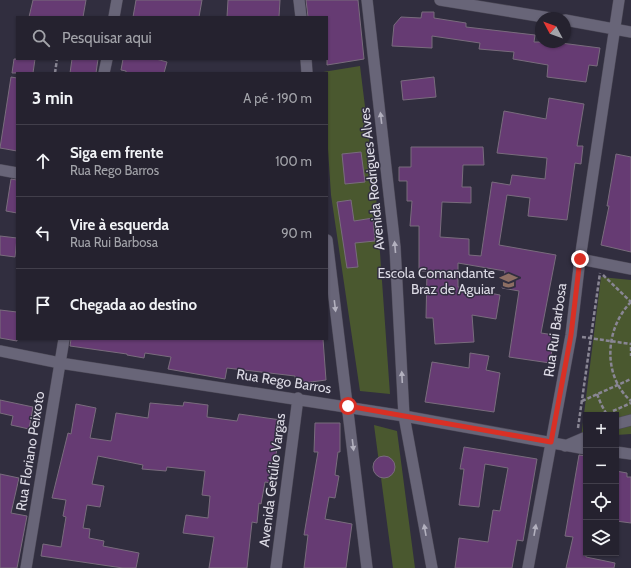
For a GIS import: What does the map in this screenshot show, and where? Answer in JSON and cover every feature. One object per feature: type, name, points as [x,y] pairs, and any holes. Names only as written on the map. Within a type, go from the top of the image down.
[{"type":"street","points":[[114,16],[117,0]]},
{"type":"street","points":[[299,0],[301,16]]},
{"type":"street","name":"Avenida Rodrigues Alves","points":[[367,0],[396,247],[404,416],[432,568]]},
{"type":"street","points":[[440,0],[535,16]]},
{"type":"street","name":"Rua Rui Barbosa","points":[[528,568],[571,335],[580,259],[619,0]]},
{"type":"street","points":[[571,21],[631,32]]},
{"type":"street","points":[[104,72],[106,60]]},
{"type":"street","points":[[306,60],[308,72]]},
{"type":"street","points":[[0,170],[16,173]]},
{"type":"street","points":[[328,248],[368,568]]},
{"type":"street","points":[[580,259],[631,269]]},
{"type":"street","name":"Rua Floriano Peixoto","points":[[26,568],[64,340]]},
{"type":"street","name":"Rua Rego Barros","points":[[0,351],[60,363],[348,406],[551,442],[564,446],[583,441]]},
{"type":"street","name":"Avenida Getúlio Vargas","points":[[276,567],[298,398]]},
{"type":"street","points":[[619,423],[631,420]]},
{"type":"street","points":[[619,452],[631,454]]},
{"type":"path","points":[[55,72],[57,60]]},
{"type":"path","points":[[583,439],[578,429],[600,272],[631,302],[617,322],[611,341],[612,370],[631,402],[613,412]]},
{"type":"path","points":[[571,335],[611,341],[631,346],[631,356]]},
{"type":"path","points":[[582,401],[631,379]]},
{"type":"path","points":[[597,394],[600,404],[605,412]]},
{"type":"green space","points":[[360,66],[376,196],[390,394],[360,391],[331,195],[328,149],[328,72],[323,72]]},
{"type":"green space","points":[[601,277],[631,280],[631,434],[619,435],[619,412],[584,412]]},
{"type":"green space","points":[[583,422],[583,438],[581,438]]},
{"type":"green space","points":[[374,425],[397,431],[415,568],[393,568]]},
{"type":"building","points":[[33,0],[86,0],[83,16],[29,16]]},
{"type":"building","points":[[136,0],[202,0],[199,16],[133,16]]},
{"type":"building","points":[[228,0],[280,0],[279,16],[227,16]]},
{"type":"building","points":[[306,0],[358,0],[364,59],[327,65],[328,16],[308,16]]},
{"type":"building","points":[[422,12],[434,12],[434,18],[466,23],[466,27],[535,35],[535,48],[571,48],[571,44],[600,48],[597,66],[589,65],[586,82],[547,77],[548,65],[513,59],[514,52],[479,49],[480,43],[432,36],[432,48],[392,46],[394,25],[401,17],[421,18]]},
{"type":"building","points":[[14,59],[35,60],[33,72],[12,73]]},
{"type":"building","points":[[72,60],[98,60],[96,72],[70,72]]},
{"type":"building","points":[[123,60],[160,60],[167,62],[164,72],[126,72],[121,70]]},
{"type":"building","points":[[11,77],[16,78],[16,151],[0,148]]},
{"type":"building","points":[[434,77],[436,97],[403,100],[401,81]]},
{"type":"building","points":[[549,98],[584,104],[577,146],[583,146],[581,164],[575,163],[567,220],[528,216],[530,198],[507,195],[499,245],[556,255],[541,333],[554,335],[550,363],[509,357],[519,291],[502,288],[505,271],[458,263],[458,287],[500,295],[496,319],[472,315],[474,342],[435,344],[433,318],[426,318],[427,271],[419,271],[419,226],[410,226],[412,201],[407,201],[407,181],[399,181],[399,167],[411,167],[411,147],[483,147],[484,165],[463,165],[462,187],[471,187],[471,203],[442,202],[440,237],[469,239],[469,255],[481,256],[492,182],[510,185],[512,175],[545,179],[547,158],[497,153],[504,111],[546,119]]},
{"type":"building","points":[[361,152],[365,182],[345,184],[342,154]]},
{"type":"building","points":[[616,154],[631,157],[631,252],[601,245],[609,206],[607,206]]},
{"type":"building","points":[[11,179],[16,180],[16,213],[6,211]]},
{"type":"building","points":[[351,200],[354,221],[373,218],[375,241],[355,243],[358,267],[347,268],[337,202]]},
{"type":"building","points":[[0,236],[16,238],[15,257],[0,255]]},
{"type":"building","points":[[0,310],[16,312],[17,341],[0,338]]},
{"type":"building","points":[[71,340],[323,340],[326,380],[296,384],[295,376],[227,368],[225,379],[168,369],[171,357],[145,353],[144,358],[127,354],[70,346]]},
{"type":"building","points":[[470,353],[489,356],[486,370],[500,373],[494,412],[425,402],[432,362],[469,368]]},
{"type":"building","points":[[0,400],[33,407],[29,429],[11,425],[13,416],[0,413]]},
{"type":"building","points":[[184,402],[208,405],[207,417],[237,421],[239,414],[281,420],[272,483],[265,482],[261,504],[259,503],[257,523],[252,522],[247,568],[209,568],[214,537],[183,533],[186,515],[208,518],[210,496],[202,495],[205,471],[167,467],[166,471],[142,469],[143,465],[98,456],[92,484],[104,486],[100,507],[87,505],[83,528],[90,529],[89,538],[104,541],[103,546],[139,553],[136,568],[123,568],[41,556],[43,544],[61,547],[66,517],[63,516],[66,500],[52,498],[68,433],[71,434],[76,404],[96,408],[90,438],[111,441],[116,413],[148,418],[150,403],[183,406]]},
{"type":"building","points":[[315,423],[340,423],[340,452],[338,452],[335,475],[339,476],[335,498],[329,497],[325,519],[352,524],[346,568],[304,568],[308,535],[304,535],[318,452],[314,452]]},
{"type":"building","points":[[464,447],[537,459],[523,541],[517,540],[512,568],[455,568],[459,538],[488,542],[493,510],[500,511],[508,468],[485,464],[479,507],[459,505],[464,469],[460,469]]},
{"type":"building","points":[[579,455],[583,456],[583,556],[615,563],[614,568],[566,568],[573,537],[565,536]]},
{"type":"building","points":[[384,456],[392,459],[395,467],[392,475],[384,478],[376,475],[373,467],[376,459]]},
{"type":"building","points":[[619,472],[627,473],[627,477],[631,477],[631,523],[619,521]]},
{"type":"building","points":[[0,474],[19,478],[11,513],[27,516],[17,568],[0,568]]},
{"type":"place","name":"Escola Comandante Braz de Aguiar","points":[[508,281]]},
{"type":"route","points":[[348,406],[551,442],[571,335],[580,259]]}]
